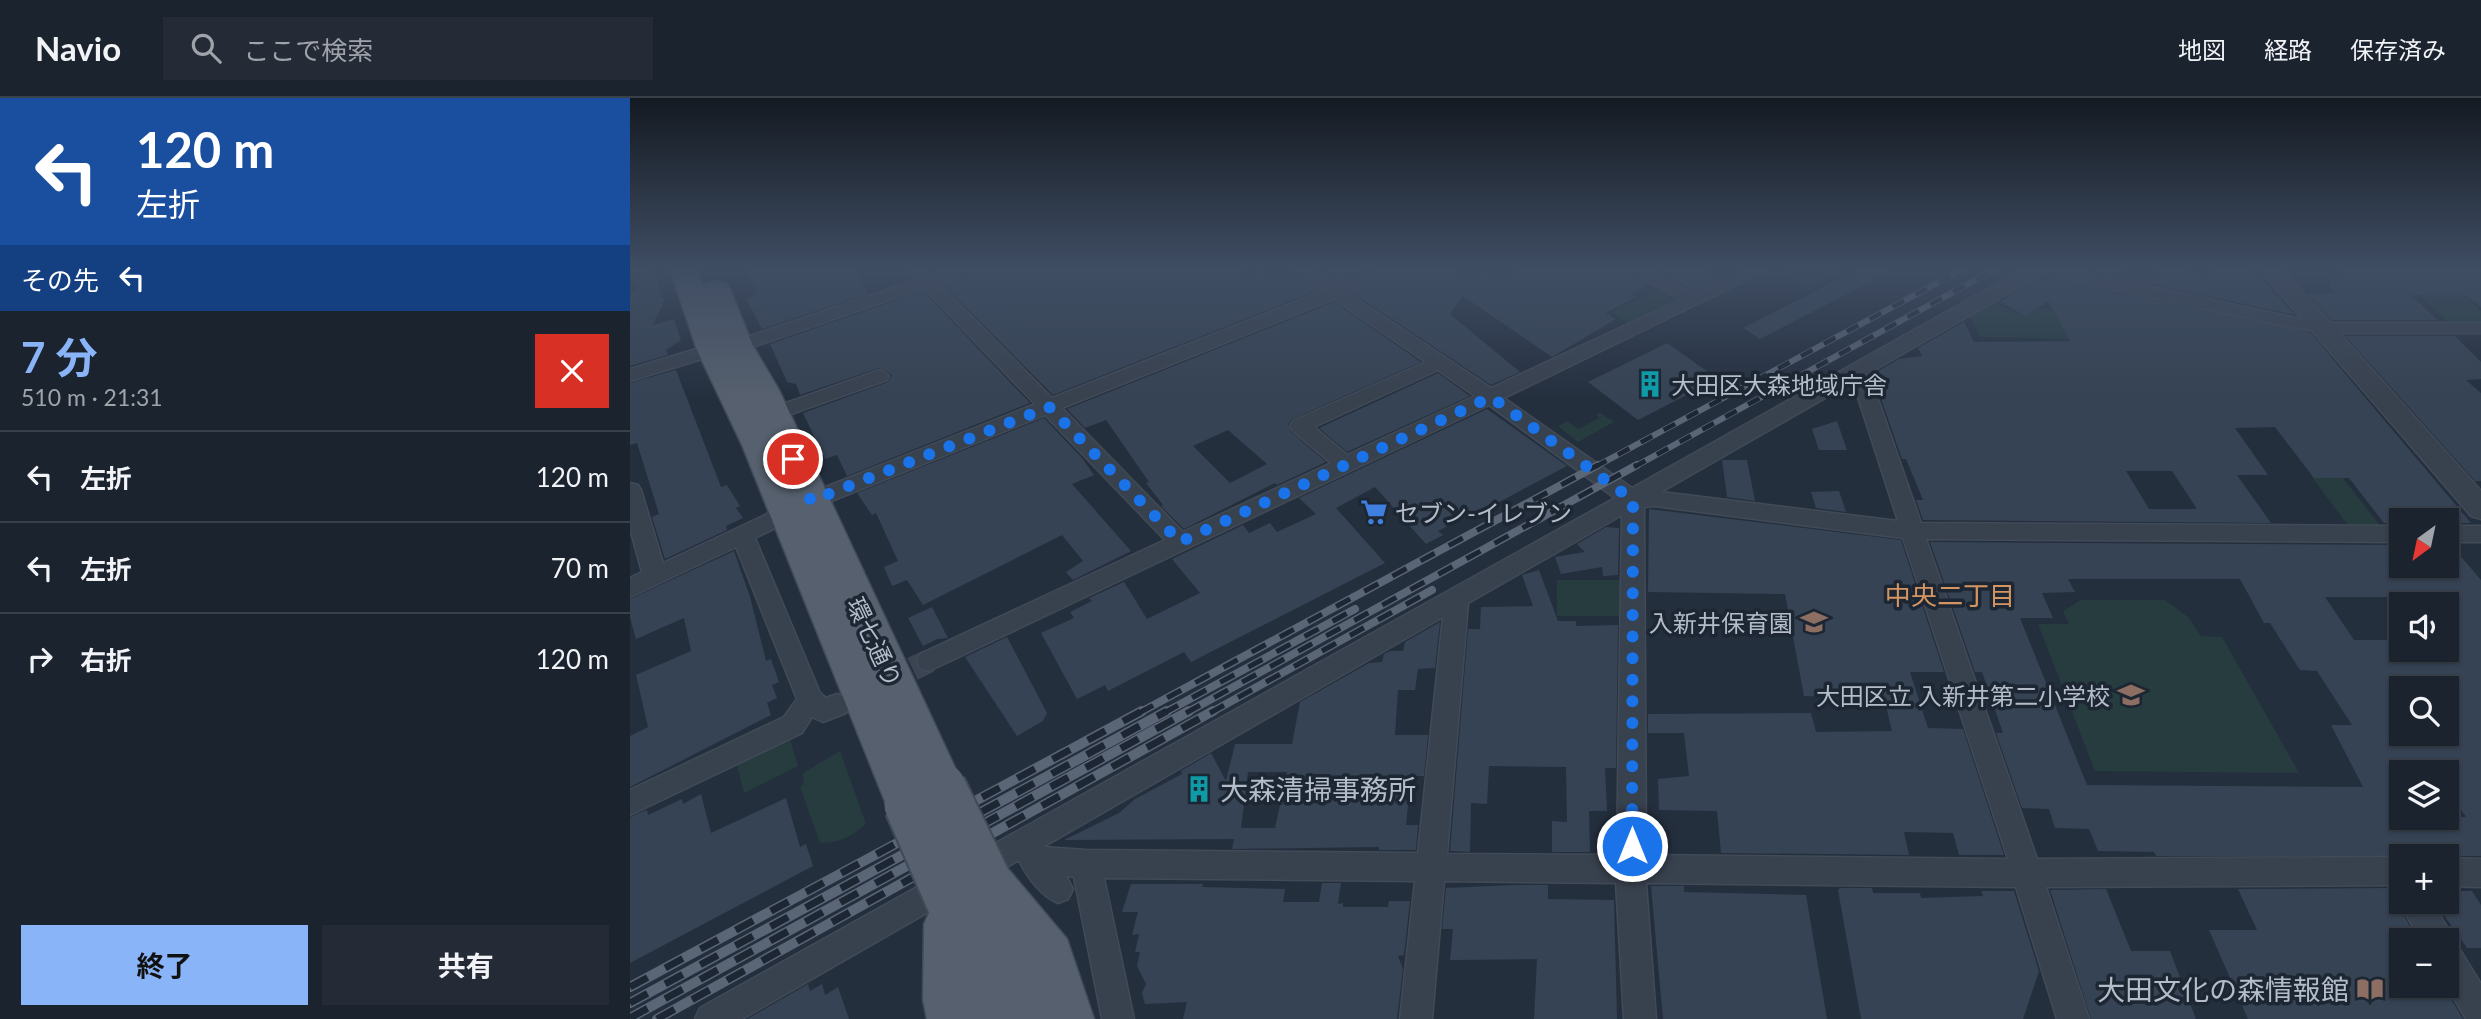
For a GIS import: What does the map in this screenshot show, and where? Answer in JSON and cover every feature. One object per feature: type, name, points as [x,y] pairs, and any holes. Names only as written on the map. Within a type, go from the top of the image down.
[{"type":"main road","name":"環七通り","points":[[706,312],[725,348],[773,414],[798,508]]},
{"type":"main road","name":"環七通り","points":[[716,312],[725,348],[758,445],[798,508],[968,891],[1012,948],[1032,1019]]},
{"type":"main road","name":"環七通り","points":[[968,891],[990,1019]]},
{"type":"main road","points":[[953,1019],[948,1000],[968,891],[1049,957],[1068,1019]]},
{"type":"street","points":[[630,375],[725,348],[823,312]]},
{"type":"street","points":[[956,312],[1180,542]]},
{"type":"street","points":[[630,588],[798,508],[1287,312]]},
{"type":"street","points":[[1364,312],[1491,397],[1633,500],[1654,499],[1913,531],[2389,534]]},
{"type":"street","points":[[929,661],[1671,312]]},
{"type":"street","points":[[711,1019],[1029,850],[1457,599],[1963,312]]},
{"type":"street","points":[[2251,312],[2319,326],[2481,328]]},
{"type":"street","points":[[2307,312],[2481,509]]},
{"type":"street","points":[[1346,465],[1300,426],[1440,362]]},
{"type":"street","points":[[1859,372],[2027,873],[2073,1019]]},
{"type":"street","points":[[773,414],[880,376]]},
{"type":"street","points":[[630,490],[655,576]]},
{"type":"street","points":[[1633,500],[1631,884],[1640,1019]]},
{"type":"street","points":[[2459,534],[2481,534]]},
{"type":"street","points":[[743,535],[810,700],[823,711],[837,705]]},
{"type":"street","points":[[1416,1019],[1457,599]]},
{"type":"street","points":[[630,803],[793,725],[810,700]]},
{"type":"street","points":[[1029,850],[1086,864],[2389,874]]},
{"type":"street","points":[[1029,850],[1058,888]]},
{"type":"street","points":[[1086,864],[1118,1019]]},
{"type":"street","points":[[2459,872],[2481,873]]},
{"type":"street","points":[[2459,978],[2481,1014]]},
{"type":"green space","points":[[1611,312],[1655,312],[1629,324]]},
{"type":"green space","points":[[1973,312],[2059,312],[2075,339],[1981,337],[1968,315]]},
{"type":"green space","points":[[2438,312],[2481,312],[2481,326],[2451,325]]},
{"type":"green space","points":[[1600,413],[1614,422],[1578,442],[1558,426],[1567,421],[1578,429],[1599,418],[1596,415]]},
{"type":"green space","points":[[2312,477],[2342,477],[2382,528],[2349,527]]},
{"type":"green space","points":[[1557,580],[1620,580],[1622,616],[1557,616]]},
{"type":"green space","points":[[2081,600],[2165,600],[2188,617],[2201,636],[2222,637],[2299,773],[2095,771],[2038,624],[2069,624],[2063,611]]},
{"type":"green space","points":[[789,736],[798,766],[744,793],[736,762]]},
{"type":"green space","points":[[840,751],[866,824],[844,838],[820,843],[800,787],[804,784],[803,773]]},
{"type":"building","points":[[630,312],[659,312],[653,325],[674,319],[681,340],[666,350],[668,355],[630,366]]},
{"type":"building","points":[[753,312],[813,312],[762,329]]},
{"type":"building","points":[[862,312],[943,312],[1030,403],[847,476],[837,455],[825,459],[803,413],[888,382],[892,375],[879,368],[800,395],[796,384],[787,382],[770,344]]},
{"type":"building","points":[[971,312],[1263,312],[1053,395]]},
{"type":"building","points":[[1309,312],[1348,312],[1421,362],[1291,420],[1288,425],[1291,432],[1326,462],[1277,485],[1275,483],[1184,529],[1161,506],[1163,505],[1146,483],[1149,482],[1106,420],[1085,428],[1067,409]],"holes":[[[1228,430],[1267,464],[1230,483],[1193,446]]]},
{"type":"building","points":[[1381,312],[1451,312],[1450,314],[1520,372],[1491,385]]},
{"type":"building","points":[[1486,312],[1608,312],[1606,313],[1616,319],[1552,357]]},
{"type":"building","points":[[1774,312],[1812,312],[1760,339],[1743,328]]},
{"type":"building","points":[[2054,312],[2210,312],[2310,332],[2458,508],[2389,508],[2389,523],[2384,523],[2349,478],[2314,478],[2275,427],[2235,428],[2268,475],[2237,475],[2271,523],[1923,520],[1916,500],[1923,500],[1906,459],[1902,459],[1874,379],[1878,379],[1875,373],[1899,359],[1922,356],[1918,348],[1964,322],[1974,342],[2070,341]],"holes":[[[2126,471],[2172,471],[2197,509],[2149,509]]]},
{"type":"building","points":[[2324,312],[2429,312],[2438,320],[2331,320]]},
{"type":"building","points":[[2345,336],[2455,336],[2481,362],[2481,379],[2466,380],[2481,393],[2481,481],[2475,481]]},
{"type":"building","name":"大田区大森地域庁舎","points":[[1667,343],[1718,379],[1638,420],[1588,382]]},
{"type":"building","points":[[676,370],[721,487],[727,485],[740,506],[736,508],[743,518],[726,526],[727,530],[665,559],[652,517],[659,514],[637,443],[630,445],[630,383]]},
{"type":"building","points":[[1438,373],[1470,396],[1347,452],[1319,428]]},
{"type":"building","points":[[1487,409],[1567,466],[1473,516],[1471,514],[1438,531],[1443,535],[1426,544],[1375,487],[1336,508],[1385,563],[1191,662],[1184,652],[1108,691],[1105,685],[1077,699],[1041,633],[1074,618],[1070,612],[1092,601],[1089,598],[1124,582],[1147,619],[1200,593],[1172,559],[1243,525],[1249,533],[1270,523],[1277,532],[1316,514],[1299,498]]},
{"type":"building","points":[[1044,418],[1082,458],[1094,475],[1072,484],[1131,551],[1073,580],[1066,572],[1083,561],[1062,535],[923,605],[907,580],[892,586],[884,567],[898,561],[876,513],[872,515],[857,493]]},
{"type":"building","points":[[1837,421],[1847,450],[1819,450],[1812,429]]},
{"type":"building","points":[[1722,460],[1747,460],[1755,501],[1727,497]]},
{"type":"building","points":[[1839,491],[1846,512],[1816,508],[1811,492]]},
{"type":"building","points":[[1649,509],[1901,540],[1944,672],[1910,672],[1928,728],[1963,729],[2004,855],[1959,855],[1953,833],[1904,832],[1909,855],[1721,853],[1717,811],[1659,810],[1658,779],[1689,776],[1684,733],[1648,733],[1648,714],[1811,713],[1816,732],[1892,731],[1884,698],[1804,696],[1785,594],[1648,592]]},
{"type":"building","points":[[2459,509],[2471,523],[2459,523]]},
{"type":"building","points":[[1606,527],[1619,528],[1618,575],[1603,576],[1602,567],[1561,574],[1555,557],[1585,552],[1577,544]]},
{"type":"building","points":[[1930,542],[2389,545],[2389,578],[2459,578],[2459,554],[2481,580],[2481,856],[2459,856],[2459,844],[2389,844],[2389,856],[2156,856],[2154,852],[2098,851],[2089,829],[2055,828],[2049,809],[2022,808],[1996,733],[2003,733],[1982,672],[1975,672]],"holes":[[[2068,579],[2240,579],[2264,623],[2270,623],[2300,670],[2317,671],[2352,725],[2331,725],[2363,787],[2087,785],[2020,618],[2053,618],[2042,593],[2075,592]]]},
{"type":"building","points":[[734,551],[750,597],[766,661],[771,659],[779,682],[772,685],[777,698],[767,703],[771,715],[630,787],[630,736],[648,727],[636,675],[691,651],[684,618],[636,639],[630,617],[630,599]]},
{"type":"building","points":[[1539,570],[1558,621],[1576,621],[1576,626],[1618,625],[1616,768],[1605,768],[1607,811],[1589,811],[1590,852],[1552,852],[1552,821],[1567,822],[1566,767],[1489,766],[1487,804],[1471,803],[1470,852],[1450,851],[1468,629],[1480,629],[1481,607],[1533,606],[1522,575]]},
{"type":"building","points":[[932,607],[948,638],[937,639],[923,646],[908,618]]},
{"type":"building","points":[[1440,622],[1435,668],[1418,669],[1415,690],[1398,690],[1395,735],[1428,735],[1424,776],[1411,776],[1406,825],[1418,825],[1416,850],[1379,850],[1379,847],[1232,849],[1234,839],[1064,840],[1119,813],[1135,799],[1182,774],[1181,771],[1211,753],[1226,781],[1235,744],[1292,744],[1300,702],[1369,663],[1382,662],[1384,654],[1390,651],[1403,651],[1405,642]],"holes":[[[1248,772],[1287,772],[1275,828],[1241,828]]]},
{"type":"building","points":[[1007,637],[1047,713],[1043,721],[1017,736],[965,657]]},
{"type":"building","points":[[701,794],[711,833],[786,798],[800,847],[806,844],[813,866],[630,963],[630,817],[647,810],[648,815],[682,799],[683,804]]},
{"type":"building","points":[[1322,883],[1341,883],[1338,904],[1343,903],[1343,907],[1388,907],[1389,901],[1410,901],[1404,955],[1398,956],[1403,969],[1397,1019],[1183,1019],[1187,1002],[1145,1004],[1142,993],[1146,984],[1137,966],[1140,952],[1135,952],[1139,934],[1132,935],[1138,912],[1122,912],[1131,884],[1203,884],[1202,887],[1285,889],[1283,902],[1319,902]]},
{"type":"building","points":[[1548,885],[1548,899],[1614,900],[1617,1019],[1534,1019],[1537,959],[1450,960],[1453,929],[1442,929],[1446,888]]},
{"type":"building","points":[[1651,886],[1684,886],[1684,892],[1806,895],[1827,1019],[1663,1019]]},
{"type":"building","points":[[1872,888],[1873,893],[1920,893],[1921,898],[1983,896],[1981,891],[2014,891],[2039,971],[2023,1019],[1861,1019],[1838,890]]},
{"type":"building","points":[[2389,888],[2389,914],[2403,914],[2411,928],[2389,928],[2389,998],[2451,998],[2463,1019],[2248,1019],[2209,930],[2257,930],[2238,889]]},
{"type":"building","points":[[2106,889],[2131,951],[2170,951],[2196,1019],[2091,1019],[2050,890]]},
{"type":"building","points":[[2459,891],[2472,891],[2481,905],[2481,948],[2467,948],[2459,937],[2459,928],[2453,928],[2443,914],[2459,914]]},
{"type":"building","points":[[808,984],[810,991],[822,984],[825,995],[838,987],[849,1019],[747,1019]]},
{"type":"tunnel","points":[[881,684],[929,661]]},
{"type":"railway","points":[[1595,467],[1883,312]]},
{"type":"railway","points":[[1634,467],[1917,312]]},
{"type":"railway","points":[[1139,713],[1598,465]]},
{"type":"railway","points":[[1186,713],[1637,465]]},
{"type":"railway","points":[[1210,713],[1432,590]]},
{"type":"railway","points":[[1164,713],[1355,609]]},
{"type":"railway","points":[[630,987],[1142,711]]},
{"type":"railway","points":[[630,1003],[1167,711]]},
{"type":"railway","points":[[630,1018],[1189,711]]},
{"type":"railway","points":[[657,1019],[1213,711]]},
{"type":"place","name":"大田区大森地域庁舎","points":[[1650,384]]},
{"type":"place","name":"セブン-イレブン","points":[[1374,512]]},
{"type":"place","name":"入新井保育園","points":[[1814,622]]},
{"type":"place","name":"大田区立 入新井第二小学校","points":[[2131,695]]},
{"type":"place","name":"大森清掃事務所","points":[[1199,789]]},
{"type":"place","name":"大田文化の森情報館","points":[[2370,989]]},
{"type":"district","name":"中央二丁目","points":[[1950,595]]},
{"type":"route","points":[[793,459],[811,501],[1049,407],[1180,542],[1491,397],[1633,500],[1632,846]]}]
